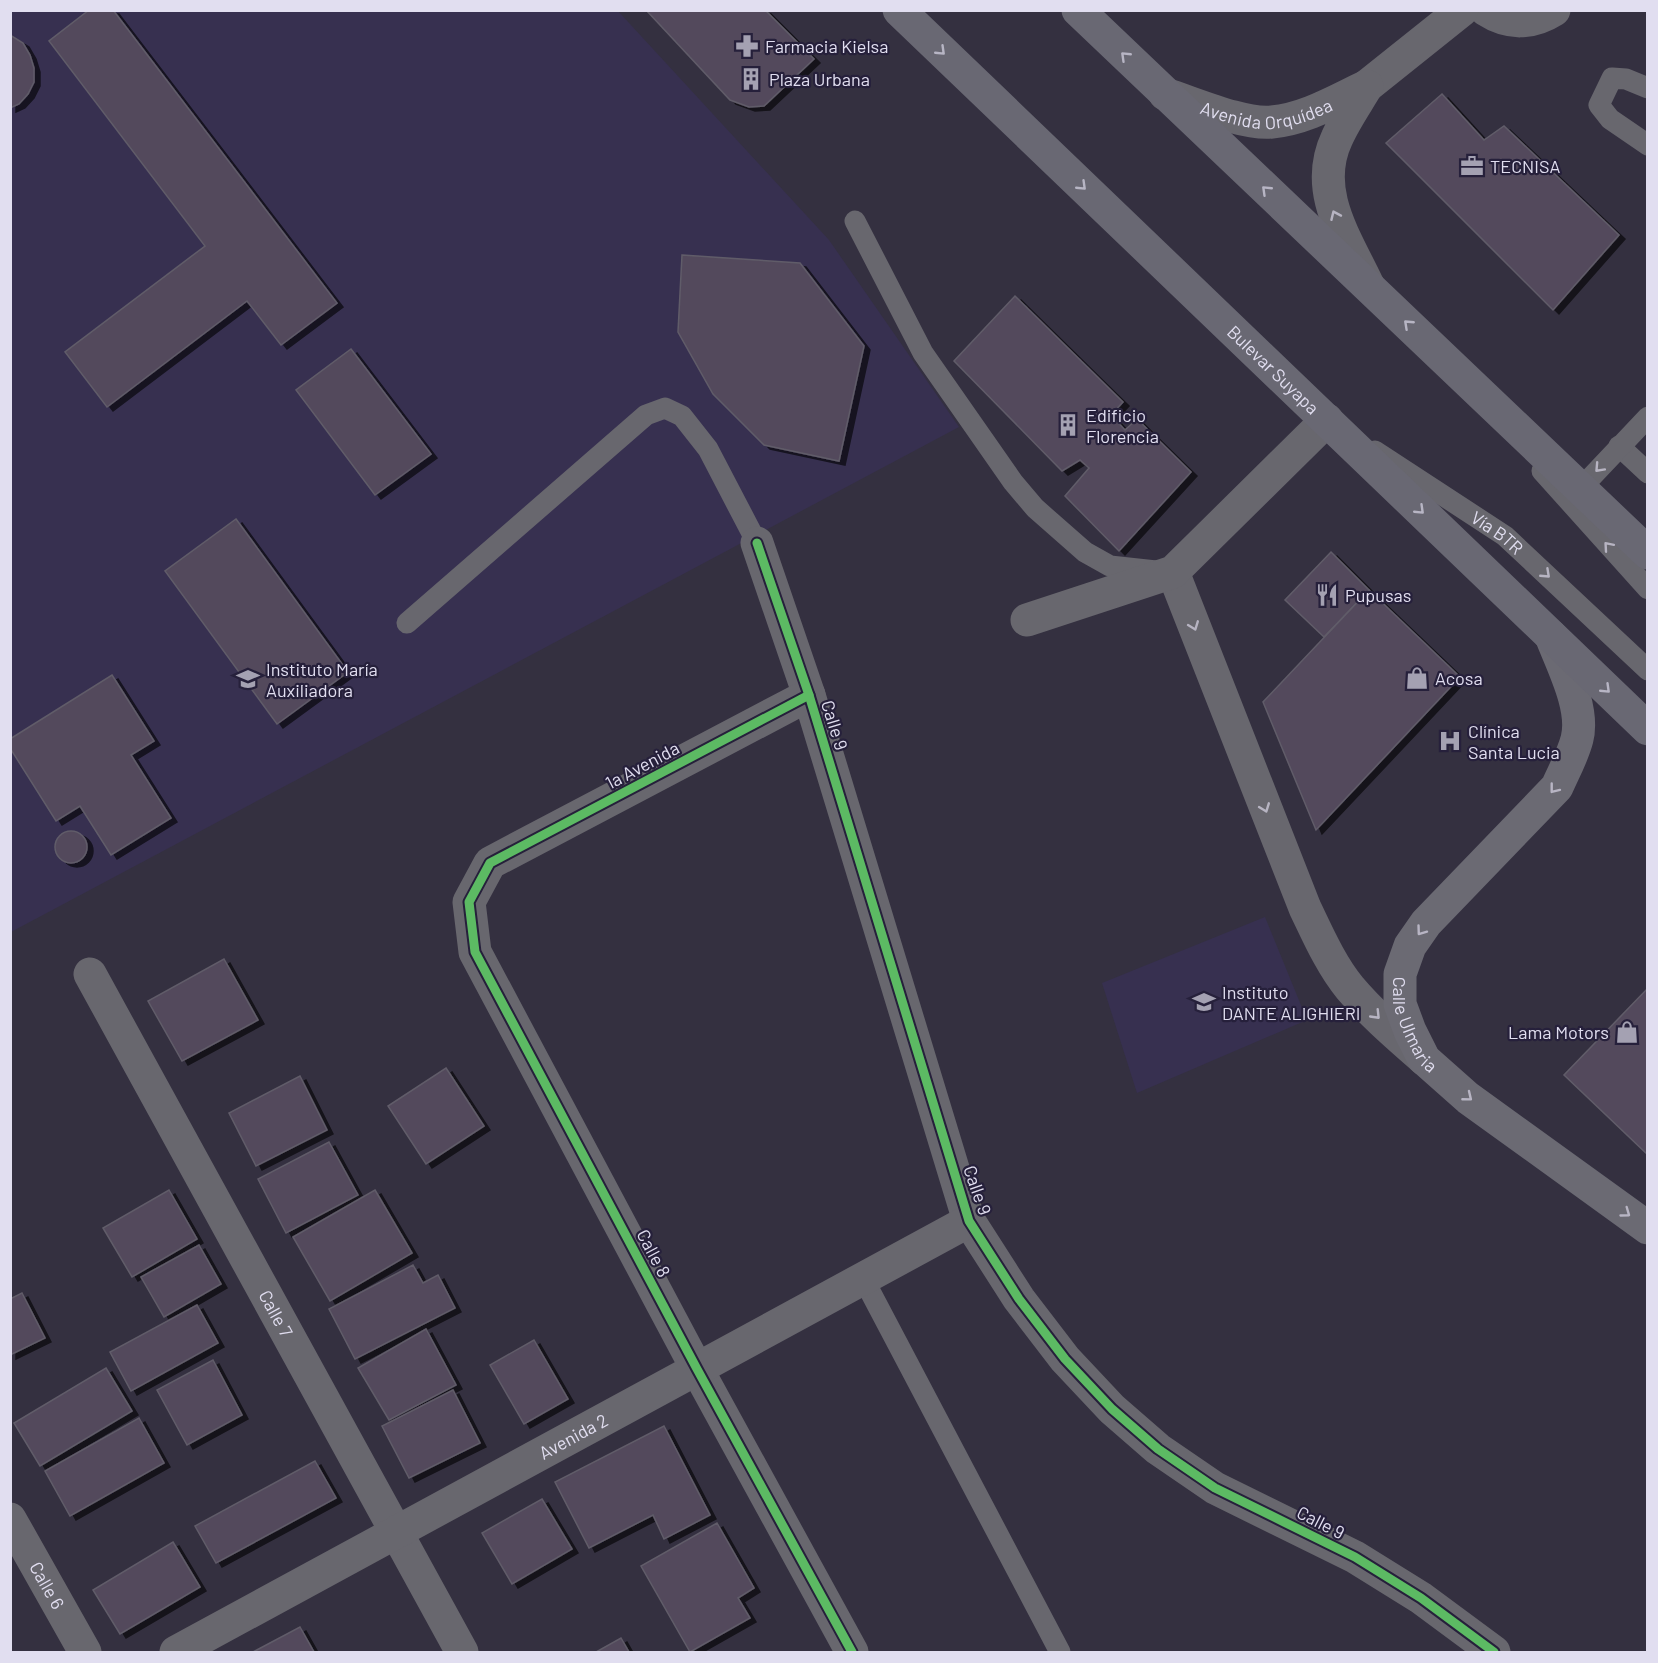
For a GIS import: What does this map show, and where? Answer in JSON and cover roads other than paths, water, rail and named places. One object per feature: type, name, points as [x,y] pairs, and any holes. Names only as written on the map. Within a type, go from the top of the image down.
[{"type":"main road","name":"Bulevar Suyapa","points":[[899,10],[1647,729]]},
{"type":"main road","points":[[1078,10],[1647,553]]},
{"type":"street","name":"Avenida Orquídea","points":[[1165,94],[1250,121],[1271,123],[1293,119],[1367,86],[1462,10]]},
{"type":"street","points":[[1486,10],[1505,19],[1522,22],[1540,18],[1554,10]]},
{"type":"street","name":"Avenida Orquídea","points":[[1367,86],[1337,138],[1327,175],[1331,205],[1368,287]]},
{"type":"street","points":[[1027,620],[1173,572],[1327,420]]},
{"type":"street","name":"Calle 9","points":[[757,543],[809,695],[969,1221],[1019,1299],[1065,1359],[1112,1409],[1158,1449],[1215,1488],[1355,1557],[1420,1598],[1494,1653]]},
{"type":"street","points":[[1173,572],[1305,908],[1326,950],[1349,987],[1381,1021],[1424,1059]]},
{"type":"street","name":"Calle Ulmaria","points":[[1551,636],[1578,711],[1577,738],[1557,787],[1426,923],[1410,946],[1400,974],[1400,1004],[1424,1059],[1468,1098],[1647,1228]]},
{"type":"street","name":"1a Avenida","points":[[490,863],[809,695]]},
{"type":"street","name":"Calle 8","points":[[490,863],[469,902],[475,952],[697,1369],[852,1653]]},
{"type":"street","name":"Calle 7","points":[[90,974],[462,1653]]},
{"type":"street","name":"Avenida 2","points":[[176,1653],[969,1221]]},
{"type":"street","name":"Calle 6","points":[[10,1519],[85,1653]]},
{"type":"lane","points":[[1647,88],[1626,78],[1612,78],[1599,105],[1610,119],[1647,145]]},
{"type":"lane","points":[[855,221],[923,354],[1013,482],[1035,508],[1085,552],[1110,566],[1173,572]]},
{"type":"lane","points":[[1435,349],[1647,589]]},
{"type":"lane","points":[[407,623],[646,415],[665,408],[682,416],[708,449],[757,543]]},
{"type":"lane","points":[[1580,489],[1647,417]]},
{"type":"lane","name":"Vía BTR","points":[[1327,420],[1505,536],[1647,670]]},
{"type":"lane","points":[[1619,447],[1647,474]]},
{"type":"lane","points":[[863,1278],[1060,1653]]},
{"type":"place","name":"Farmacia Kielsa","points":[[747,46]]},
{"type":"place","name":"Plaza Urbana","points":[[751,79]]},
{"type":"place","name":"TECNISA","points":[[1472,166]]},
{"type":"place","name":"Edificio Florencia","points":[[1068,425]]},
{"type":"place","name":"Pupusas","points":[[1327,595]]},
{"type":"place","name":"Acosa","points":[[1417,678]]},
{"type":"place","name":"Instituto María Auxiliadora","points":[[248,679]]},
{"type":"place","name":"Clínica Santa Lucia","points":[[1450,741]]},
{"type":"place","name":"Instituto DANTE ALIGHIERI","points":[[1204,1002]]},
{"type":"place","name":"Lama Motors","points":[[1627,1032]]}]
